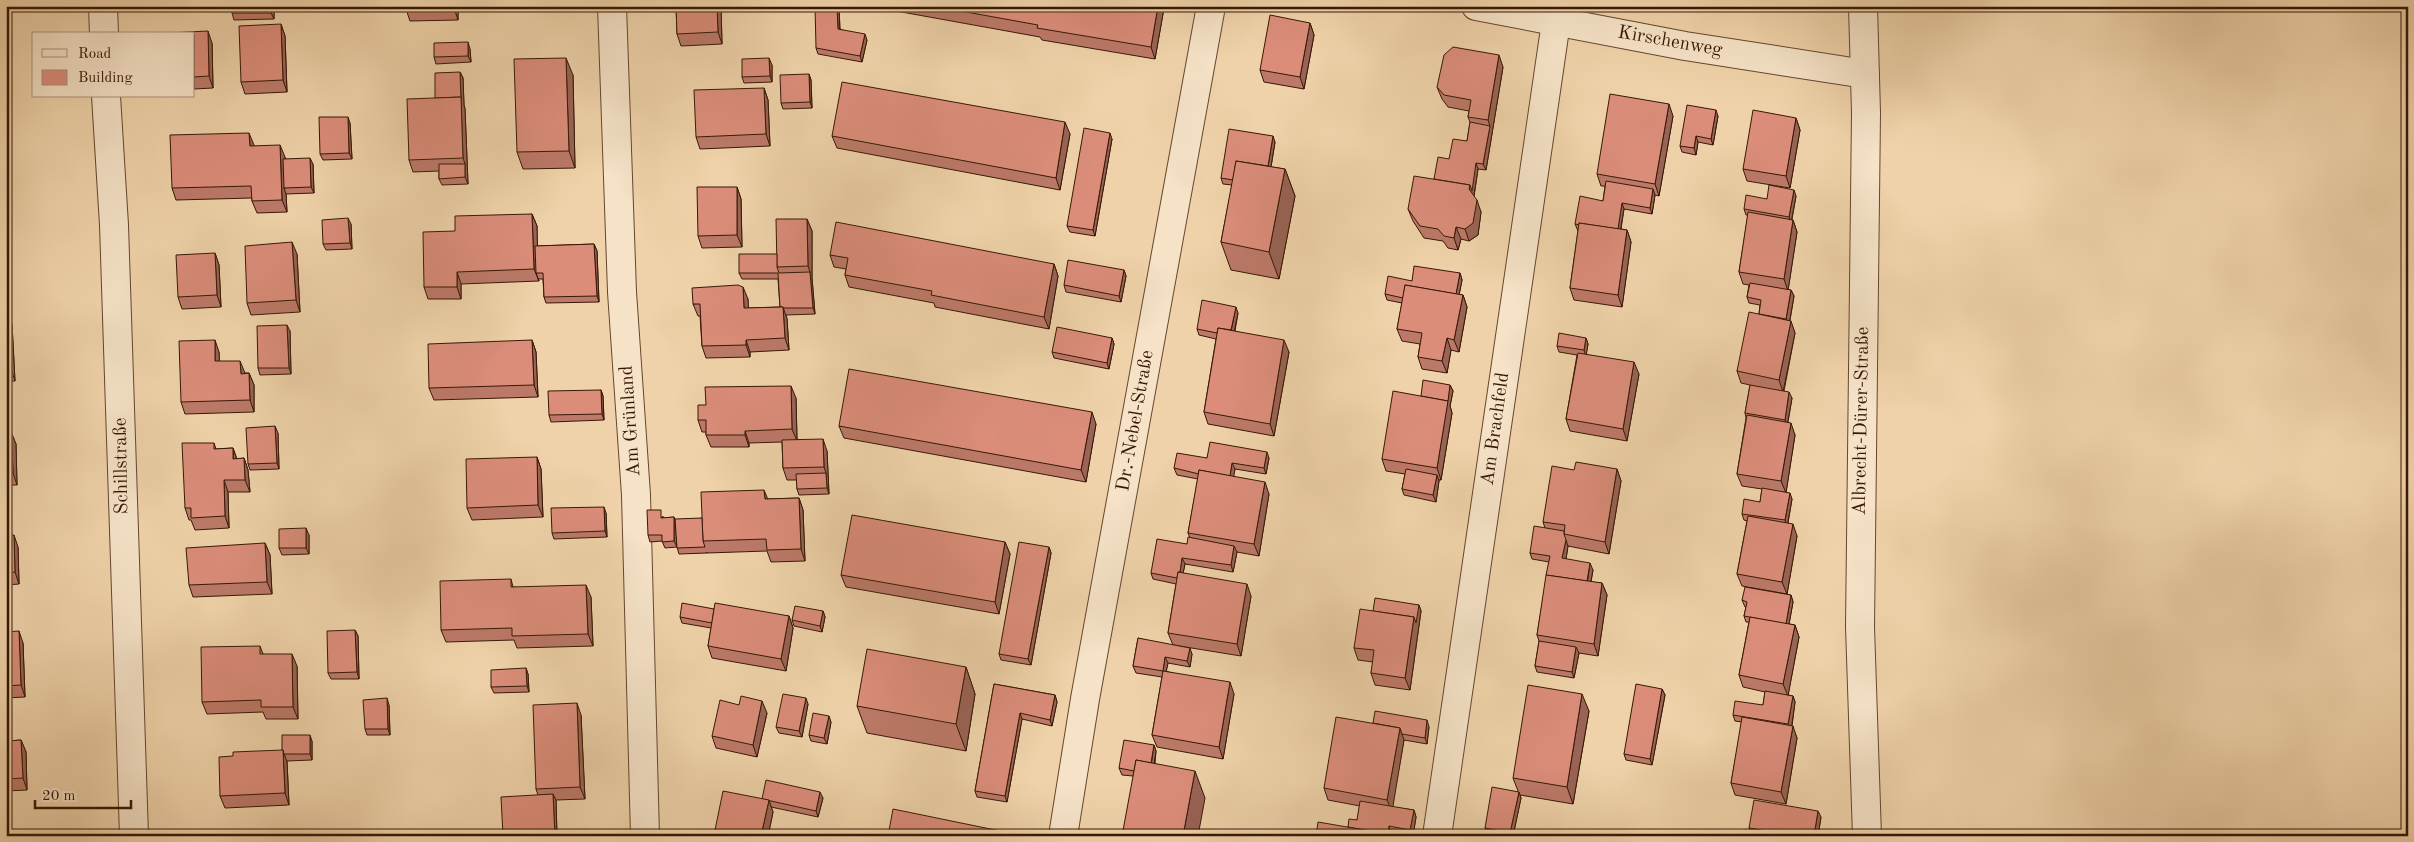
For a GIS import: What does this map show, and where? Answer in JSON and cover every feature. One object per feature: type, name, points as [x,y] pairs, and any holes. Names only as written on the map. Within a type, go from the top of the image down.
[{"type":"street","points":[[103,6],[104,32]]},
{"type":"street","name":"Am Grünland","points":[[612,6],[622,292],[636,495],[645,836]]},
{"type":"street","name":"Dr.-Nebel-Straße","points":[[1063,836],[1085,698],[1211,6]]},
{"type":"street","name":"Kirschenweg","points":[[1476,6],[1685,46],[1865,74]]},
{"type":"street","name":"Albrecht-Dürer-Straße","points":[[1863,6],[1866,113],[1860,627],[1866,836]]},
{"type":"street","name":"Am Brachfeld","points":[[1437,836],[1556,22]]},
{"type":"street","name":"Schillstraße","points":[[106,98],[114,225],[134,836]]},
{"type":"building","points":[[231,6],[271,6],[271,13],[232,13]]},
{"type":"building","points":[[406,6],[454,6],[454,8],[406,9]]},
{"type":"building","points":[[676,6],[717,6],[718,32],[677,34]]},
{"type":"building","points":[[815,6],[837,6],[838,29],[865,34],[860,56],[816,48]]},
{"type":"building","points":[[933,6],[1158,6],[1151,47],[1037,28],[1038,25]]},
{"type":"building","points":[[1270,15],[1310,23],[1300,77],[1260,70]]},
{"type":"building","points":[[281,24],[283,80],[241,82],[239,26]]},
{"type":"building","points":[[208,31],[209,76],[195,77],[195,32],[188,32]]},
{"type":"building","points":[[468,42],[468,56],[434,57],[434,43]]},
{"type":"building","points":[[1453,47],[1499,55],[1488,120],[1468,117],[1471,100],[1444,95],[1437,87],[1444,55]]},
{"type":"building","points":[[566,58],[569,151],[517,152],[514,59]]},
{"type":"building","points":[[769,58],[770,76],[742,77],[742,59]]},
{"type":"building","points":[[460,72],[461,97],[435,98],[435,73]]},
{"type":"building","points":[[809,74],[810,102],[781,103],[780,75]]},
{"type":"building","points":[[842,82],[1065,122],[1056,178],[832,136]]},
{"type":"building","points":[[764,88],[766,134],[696,137],[694,90]]},
{"type":"building","points":[[1610,94],[1669,104],[1655,184],[1597,174]]},
{"type":"building","points":[[461,97],[463,158],[409,160],[407,99]]},
{"type":"building","points":[[1687,105],[1716,110],[1711,139],[1696,136],[1694,148],[1680,146]]},
{"type":"building","points":[[1753,110],[1796,118],[1786,176],[1743,169]]},
{"type":"building","points":[[319,117],[348,117],[349,153],[320,154]]},
{"type":"building","points":[[1470,122],[1490,126],[1483,164],[1476,163],[1472,191],[1470,185],[1434,179],[1438,157],[1449,159],[1453,139],[1467,141]]},
{"type":"building","points":[[1084,128],[1110,133],[1093,230],[1067,226]]},
{"type":"building","points":[[1229,129],[1273,136],[1268,166],[1236,161],[1233,180],[1221,178]]},
{"type":"building","points":[[249,133],[250,146],[280,145],[282,200],[252,201],[251,186],[172,188],[170,135]]},
{"type":"building","points":[[310,158],[311,187],[284,188],[283,159]]},
{"type":"building","points":[[1236,161],[1285,169],[1269,252],[1221,242]]},
{"type":"building","points":[[439,164],[465,164],[465,177],[439,179]]},
{"type":"building","points":[[1414,176],[1470,185],[1469,189],[1477,200],[1473,223],[1465,229],[1456,227],[1454,238],[1444,236],[1438,229],[1420,226],[1408,209]]},
{"type":"building","points":[[1606,181],[1653,189],[1650,208],[1622,203],[1618,229],[1575,224],[1580,196],[1603,201]]},
{"type":"building","points":[[1769,185],[1794,190],[1789,217],[1744,209],[1746,195],[1767,199]]},
{"type":"building","points":[[697,187],[737,187],[737,235],[698,236]]},
{"type":"building","points":[[1748,212],[1793,220],[1784,279],[1739,272]]},
{"type":"building","points":[[532,214],[534,269],[457,272],[457,287],[424,287],[423,232],[455,231],[455,216]]},
{"type":"building","points":[[348,218],[350,243],[323,244],[322,220]]},
{"type":"building","points":[[776,219],[807,219],[808,266],[777,267]]},
{"type":"building","points":[[836,222],[1054,264],[1044,317],[931,295],[932,291],[845,275],[848,258],[830,255]]},
{"type":"building","points":[[1579,223],[1627,230],[1618,295],[1570,288]]},
{"type":"building","points":[[292,242],[296,300],[247,303],[245,246]]},
{"type":"building","points":[[594,244],[597,296],[544,297],[543,273],[536,273],[535,246]]},
{"type":"building","points":[[215,253],[217,295],[178,297],[176,255]]},
{"type":"building","points":[[739,254],[777,254],[779,273],[810,272],[813,308],[780,307],[778,273],[739,273]]},
{"type":"building","points":[[1068,260],[1124,270],[1119,296],[1064,285]]},
{"type":"building","points":[[1414,266],[1460,273],[1456,294],[1405,285],[1403,298],[1385,294],[1388,276],[1412,281]]},
{"type":"building","points":[[1750,283],[1791,290],[1786,319],[1759,314],[1761,300],[1747,297]]},
{"type":"building","points":[[738,285],[743,287],[744,308],[783,307],[785,338],[746,340],[746,345],[702,346],[700,304],[693,304],[692,288]]},
{"type":"building","points":[[1405,285],[1463,295],[1454,340],[1447,338],[1442,361],[1418,357],[1422,333],[1397,329]]},
{"type":"building","points":[[1202,300],[1236,307],[1231,330],[1218,328],[1217,333],[1197,329]]},
{"type":"building","points":[[1749,312],[1791,321],[1779,380],[1737,371]]},
{"type":"building","points":[[6,318],[10,318],[11,338],[9,332],[6,332]]},
{"type":"building","points":[[287,325],[289,368],[258,368],[257,326]]},
{"type":"building","points":[[1057,327],[1112,338],[1107,363],[1052,352]]},
{"type":"building","points":[[1218,328],[1284,340],[1270,424],[1204,412]]},
{"type":"building","points":[[6,332],[9,332],[11,369],[6,369]]},
{"type":"building","points":[[1559,333],[1586,338],[1584,350],[1557,346]]},
{"type":"building","points":[[215,340],[215,361],[240,361],[241,374],[249,373],[250,400],[181,402],[179,341]]},
{"type":"building","points":[[532,340],[534,385],[429,388],[428,344]]},
{"type":"building","points":[[1578,353],[1634,362],[1623,429],[1566,419]]},
{"type":"building","points":[[849,369],[1092,412],[1081,470],[839,426]]},
{"type":"building","points":[[1423,380],[1450,385],[1448,401],[1421,396]]},
{"type":"building","points":[[1750,385],[1789,392],[1785,420],[1745,413]]},
{"type":"building","points":[[791,386],[792,429],[745,431],[745,435],[706,435],[706,420],[698,420],[698,405],[706,405],[705,387]]},
{"type":"building","points":[[601,390],[602,414],[549,415],[548,391]]},
{"type":"building","points":[[1393,391],[1448,401],[1437,468],[1382,459]]},
{"type":"building","points":[[1747,415],[1791,423],[1781,481],[1737,474]]},
{"type":"building","points":[[275,426],[277,463],[248,464],[246,428]]},
{"type":"building","points":[[6,432],[11,432],[13,473],[6,473]]},
{"type":"building","points":[[823,439],[824,467],[783,468],[782,440]]},
{"type":"building","points":[[1210,442],[1267,452],[1264,468],[1232,463],[1230,476],[1199,470],[1199,474],[1174,468],[1177,453],[1207,458]]},
{"type":"building","points":[[182,443],[214,443],[214,449],[233,448],[233,459],[244,458],[245,480],[224,480],[225,516],[191,518],[191,508],[185,508]]},
{"type":"building","points":[[537,457],[538,505],[467,508],[466,459]]},
{"type":"building","points":[[1576,462],[1617,469],[1605,542],[1564,534],[1565,525],[1543,522],[1552,466],[1574,470]]},
{"type":"building","points":[[1406,469],[1437,475],[1433,495],[1402,489]]},
{"type":"building","points":[[1199,470],[1265,482],[1254,544],[1188,533]]},
{"type":"building","points":[[826,473],[827,488],[797,489],[796,474]]},
{"type":"building","points":[[1762,488],[1790,493],[1785,520],[1742,514],[1744,499],[1760,502]]},
{"type":"building","points":[[764,490],[765,499],[799,498],[801,549],[767,550],[766,539],[703,541],[701,492]]},
{"type":"building","points":[[604,507],[605,531],[552,533],[551,508]]},
{"type":"building","points":[[647,510],[661,510],[661,518],[674,517],[674,541],[662,542],[662,535],[648,535]]},
{"type":"building","points":[[852,515],[1005,542],[995,602],[841,575]]},
{"type":"building","points":[[1748,516],[1793,524],[1782,582],[1737,574]]},
{"type":"building","points":[[702,518],[705,547],[677,548],[675,519]]},
{"type":"building","points":[[1534,526],[1564,531],[1566,540],[1562,558],[1590,563],[1587,581],[1546,575],[1550,556],[1530,553]]},
{"type":"building","points":[[306,528],[306,548],[279,548],[279,529]]},
{"type":"building","points":[[6,535],[14,535],[15,572],[6,573]]},
{"type":"building","points":[[1188,537],[1234,546],[1231,565],[1182,558],[1177,578],[1151,573],[1157,539],[1187,544]]},
{"type":"building","points":[[1019,542],[1049,547],[1028,659],[999,654]]},
{"type":"building","points":[[265,543],[267,582],[189,585],[186,548]]},
{"type":"building","points":[[1178,572],[1247,584],[1237,644],[1168,633]]},
{"type":"building","points":[[1546,575],[1602,583],[1594,644],[1537,635]]},
{"type":"building","points":[[511,579],[511,587],[586,585],[588,634],[512,636],[512,628],[441,630],[440,581]]},
{"type":"building","points":[[1745,587],[1791,595],[1786,624],[1744,616],[1747,602],[1742,600]]},
{"type":"building","points":[[1375,598],[1419,605],[1416,623],[1414,617],[1373,611]]},
{"type":"building","points":[[682,603],[714,609],[712,623],[680,617]]},
{"type":"building","points":[[715,603],[789,616],[781,659],[708,646]]},
{"type":"building","points":[[795,606],[823,611],[820,626],[792,620]]},
{"type":"building","points":[[1360,609],[1414,617],[1405,678],[1371,673],[1374,650],[1354,648]]},
{"type":"building","points":[[1750,617],[1795,625],[1783,684],[1739,675]]},
{"type":"building","points":[[355,630],[357,672],[328,673],[327,631]]},
{"type":"building","points":[[19,631],[21,685],[6,686],[6,632]]},
{"type":"building","points":[[1138,638],[1190,648],[1187,661],[1165,657],[1163,671],[1133,666]]},
{"type":"building","points":[[1539,641],[1576,647],[1572,672],[1535,666]]},
{"type":"building","points":[[260,646],[260,654],[292,654],[293,707],[261,707],[261,700],[202,702],[201,647]]},
{"type":"building","points":[[867,649],[966,667],[956,724],[857,706]]},
{"type":"building","points":[[526,668],[527,686],[491,687],[491,670]]},
{"type":"building","points":[[1163,671],[1230,682],[1219,747],[1152,735]]},
{"type":"building","points":[[994,684],[1055,695],[1050,720],[1020,713],[1005,796],[975,791]]},
{"type":"building","points":[[1636,684],[1662,689],[1650,759],[1624,754]]},
{"type":"building","points":[[1528,685],[1582,694],[1567,787],[1513,778]]},
{"type":"building","points":[[1765,691],[1793,696],[1788,724],[1733,715],[1735,701],[1763,705]]},
{"type":"building","points":[[783,694],[806,698],[799,731],[776,727]]},
{"type":"building","points":[[741,696],[762,701],[753,745],[712,736],[720,700],[739,705]]},
{"type":"building","points":[[387,698],[388,729],[365,729],[363,700]]},
{"type":"building","points":[[577,703],[580,787],[536,789],[533,705]]},
{"type":"building","points":[[1375,711],[1427,720],[1425,738],[1402,734],[1400,728],[1373,723]]},
{"type":"building","points":[[813,713],[829,716],[824,738],[809,735]]},
{"type":"building","points":[[1336,717],[1400,728],[1387,800],[1324,788]]},
{"type":"building","points":[[1742,717],[1793,726],[1781,792],[1731,783]]},
{"type":"building","points":[[6,734],[7,741],[21,740],[23,778],[6,779]]},
{"type":"building","points":[[282,735],[310,735],[310,754],[284,754],[282,750]]},
{"type":"building","points":[[1124,740],[1154,745],[1151,763],[1136,760],[1134,771],[1119,768]]},
{"type":"building","points":[[283,750],[285,793],[220,796],[219,757],[233,756],[233,752]]},
{"type":"building","points":[[1136,760],[1195,771],[1183,836],[1122,836]]},
{"type":"building","points":[[766,780],[820,792],[816,811],[762,799]]},
{"type":"building","points":[[1492,787],[1519,792],[1510,833],[1485,828]]},
{"type":"building","points":[[723,791],[769,800],[761,836],[743,836],[715,830]]},
{"type":"building","points":[[553,794],[555,836],[503,836],[501,797]]},
{"type":"building","points":[[1754,800],[1818,811],[1814,836],[1795,836],[1749,828]]},
{"type":"building","points":[[1360,801],[1414,810],[1410,830],[1389,826],[1388,836],[1377,836],[1376,832],[1348,827],[1349,819],[1357,820]]},
{"type":"building","points":[[893,809],[1005,832],[1004,836],[888,836]]},
{"type":"building","points":[[1318,822],[1376,832],[1375,836],[1316,836]]},
{"type":"building","points":[[1745,830],[1781,836],[1744,836]]},
{"type":"building","points":[[338,831],[338,836],[306,836],[306,832]]}]
